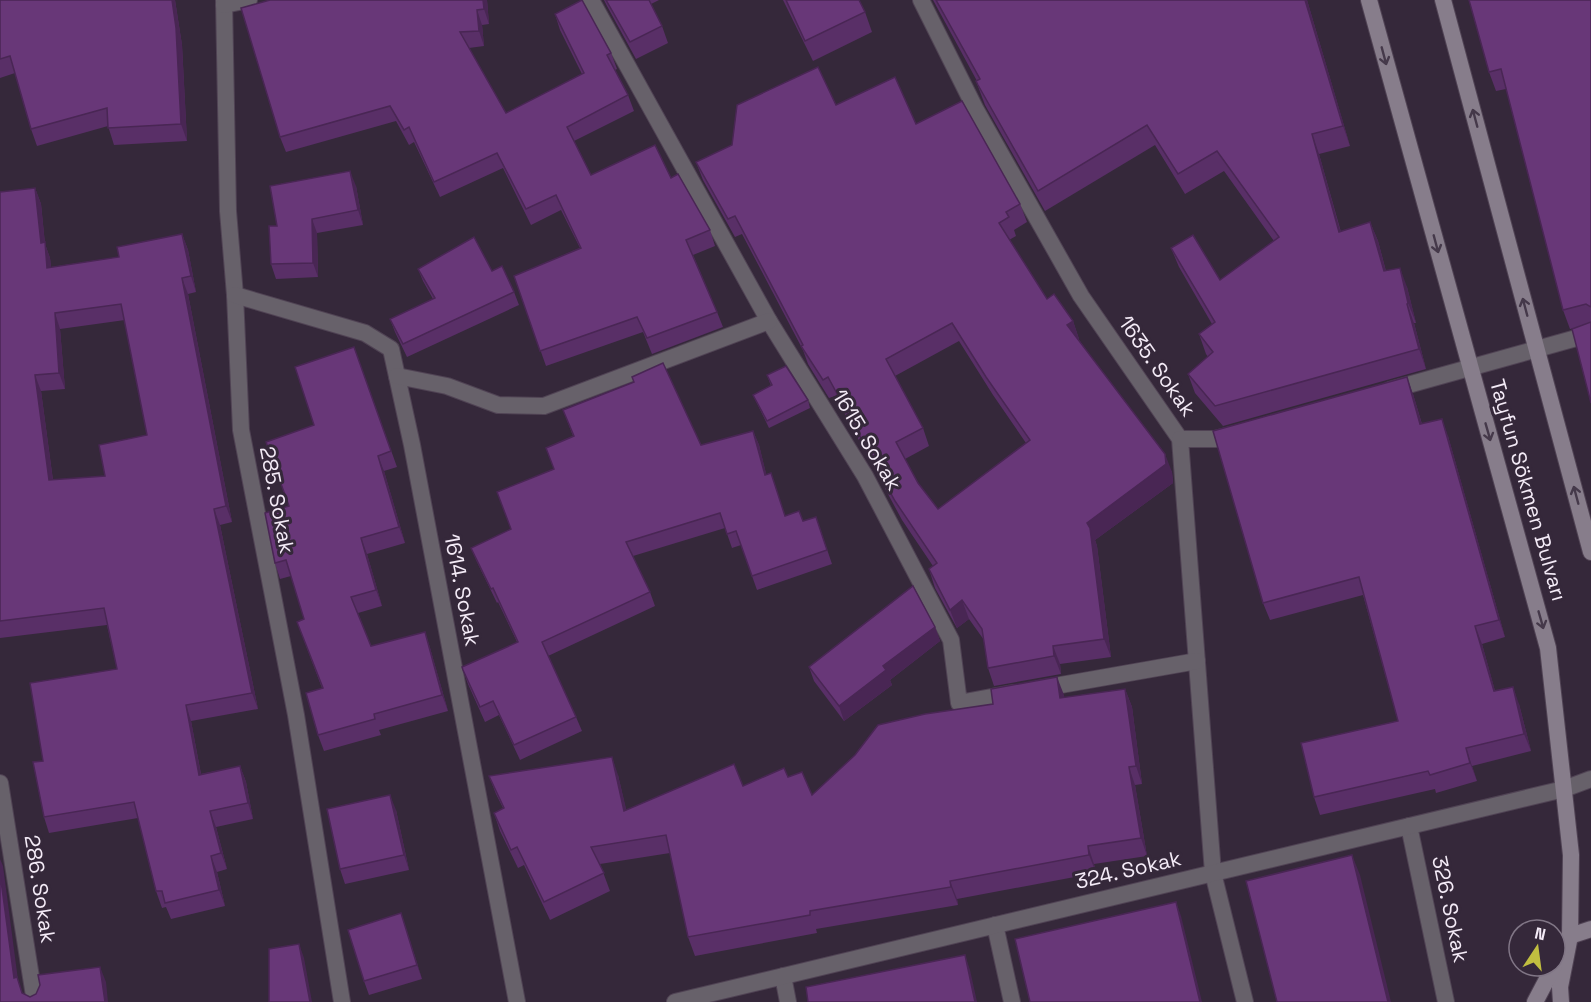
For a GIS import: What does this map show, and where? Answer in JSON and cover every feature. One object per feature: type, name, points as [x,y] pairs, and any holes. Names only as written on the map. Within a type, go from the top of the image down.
[{"type":"main road","name":"Tayfun Sökmen Bulvarı","points":[[1369,0],[1548,648],[1571,855],[1570,936],[1560,987],[1561,1002]]},
{"type":"main road","name":"Tayfun Sökmen Bulvarı","points":[[1443,0],[1591,552]]},
{"type":"main road","points":[[1567,941],[1570,936],[1591,929]]},
{"type":"main road","points":[[1534,1002],[1547,978]]},
{"type":"street","points":[[224,2],[249,0]]},
{"type":"street","name":"1615. Sokak","points":[[591,0],[769,321],[865,476],[951,640],[960,703],[1197,660]]},
{"type":"street","name":"1635. Sokak","points":[[921,0],[976,110],[1081,296],[1180,439],[1213,873],[1245,1002]]},
{"type":"street","name":"285. Sokak","points":[[224,2],[228,211],[235,295],[241,430],[296,715],[342,1002]]},
{"type":"street","name":"1614. Sokak","points":[[235,295],[365,333],[391,349],[398,375],[517,1002]]},
{"type":"street","points":[[398,375],[447,386],[498,405],[544,406],[769,321]]},
{"type":"street","points":[[1371,396],[1591,334]]},
{"type":"street","points":[[1180,439],[1215,439],[1249,430]]},
{"type":"street","name":"324. Sokak","points":[[675,1002],[1564,789],[1591,779]]},
{"type":"street","name":"286. Sokak","points":[[0,783],[35,1002]]},
{"type":"street","name":"326. Sokak","points":[[1409,826],[1446,1002]]},
{"type":"street","points":[[995,925],[1012,1002]]},
{"type":"street","points":[[783,976],[788,1002]]},
{"type":"building","points":[[0,0],[172,0],[176,28],[181,124],[108,128],[107,108],[31,129],[10,56],[0,59]]},
{"type":"building","points":[[270,0],[483,0],[484,9],[477,10],[479,31],[460,32],[506,113],[584,73],[555,14],[582,0],[611,53],[607,55],[628,95],[567,127],[591,175],[655,145],[671,178],[678,174],[710,230],[686,240],[717,312],[647,338],[637,317],[540,351],[514,276],[581,248],[556,195],[526,209],[497,153],[434,182],[409,127],[404,130],[390,106],[280,137],[241,8]]},
{"type":"building","points":[[606,0],[649,0],[662,26],[630,42]]},
{"type":"building","points":[[786,0],[859,0],[865,12],[805,41]]},
{"type":"building","points":[[936,0],[1305,0],[1343,126],[1312,134],[1339,232],[1370,222],[1384,271],[1400,268],[1419,349],[1215,406],[1188,374],[1213,352],[1199,334],[1215,322],[1171,248],[1193,235],[1220,280],[1279,237],[1217,151],[1178,174],[1147,125],[1038,191],[978,85],[976,81],[980,79]]},
{"type":"building","points":[[1469,0],[1591,0],[1591,307],[1586,304],[1563,310],[1501,69],[1489,72]]},
{"type":"building","points":[[818,67],[836,105],[895,77],[916,124],[962,101],[1020,204],[1006,212],[1009,217],[999,223],[1047,299],[1054,294],[1073,321],[1067,325],[1165,454],[1166,464],[1087,523],[1090,528],[1104,639],[1053,646],[1054,656],[988,668],[982,629],[962,600],[950,610],[929,569],[937,563],[895,501],[828,377],[823,380],[801,346],[803,345],[735,216],[728,219],[696,162],[732,145],[737,105]],"holes":[[[952,323],[1030,440],[938,509],[918,483],[896,442],[923,428],[886,359]]]},
{"type":"building","points":[[350,171],[358,210],[312,219],[313,263],[271,264],[269,226],[277,226],[270,186]]},
{"type":"building","points":[[35,188],[41,243],[45,242],[47,268],[119,257],[117,247],[182,234],[191,276],[182,278],[226,506],[214,509],[252,693],[186,705],[199,775],[240,766],[248,803],[210,811],[221,853],[211,856],[219,890],[165,903],[162,891],[156,891],[134,802],[44,817],[33,762],[43,761],[30,683],[117,669],[104,608],[0,621],[0,192]],"holes":[[[121,304],[147,435],[99,445],[105,476],[49,480],[35,375],[59,373],[55,313]]]},
{"type":"building","points":[[474,237],[492,271],[502,266],[514,292],[403,344],[390,319],[435,298],[418,269]]},
{"type":"building","points":[[1591,322],[1591,403],[1572,329]]},
{"type":"building","points":[[354,347],[391,451],[378,456],[399,527],[361,538],[376,590],[351,597],[371,646],[425,632],[442,695],[374,714],[375,719],[318,735],[306,693],[323,688],[297,622],[304,619],[286,560],[275,563],[265,513],[289,506],[266,442],[314,425],[295,367]]},
{"type":"building","points":[[663,363],[701,445],[753,431],[765,475],[771,473],[785,516],[799,511],[803,521],[816,517],[827,550],[752,576],[736,531],[727,534],[720,513],[626,542],[650,592],[542,642],[576,717],[514,745],[493,701],[480,707],[462,667],[518,642],[471,548],[511,529],[497,492],[554,469],[546,448],[574,436],[563,410],[634,382],[632,377]]},
{"type":"building","points":[[786,366],[808,400],[767,421],[753,395],[772,385],[767,375]]},
{"type":"building","points":[[1407,377],[1420,424],[1442,419],[1499,620],[1475,626],[1494,691],[1513,687],[1524,734],[1466,748],[1470,763],[1430,775],[1428,771],[1314,797],[1301,743],[1398,721],[1359,577],[1263,603],[1213,431]]},
{"type":"building","points":[[913,586],[935,627],[883,666],[886,670],[839,706],[809,667]]},
{"type":"building","points":[[1057,677],[1060,698],[1125,689],[1136,766],[1129,767],[1141,838],[1088,846],[1089,855],[950,881],[951,887],[810,911],[810,915],[688,937],[666,835],[591,847],[604,873],[544,902],[517,847],[511,850],[494,813],[504,808],[489,776],[612,757],[624,811],[734,764],[743,786],[784,768],[788,777],[802,772],[812,795],[855,755],[878,725],[925,714],[993,704],[991,689]]},
{"type":"building","points":[[390,795],[404,855],[340,869],[327,809]]},
{"type":"building","points":[[1352,855],[1388,1002],[1277,1002],[1246,881]]},
{"type":"building","points":[[0,873],[14,978],[17,977],[22,993],[30,997],[36,994],[40,985],[38,975],[100,967],[105,1002],[0,1002]]},
{"type":"building","points":[[1176,902],[1200,1002],[1030,1002],[1015,939]]},
{"type":"building","points":[[401,913],[417,965],[364,981],[348,930]]},
{"type":"building","points":[[299,944],[310,1002],[269,1002],[269,949]]},
{"type":"building","points":[[965,955],[975,1002],[808,1002],[806,987]]}]
